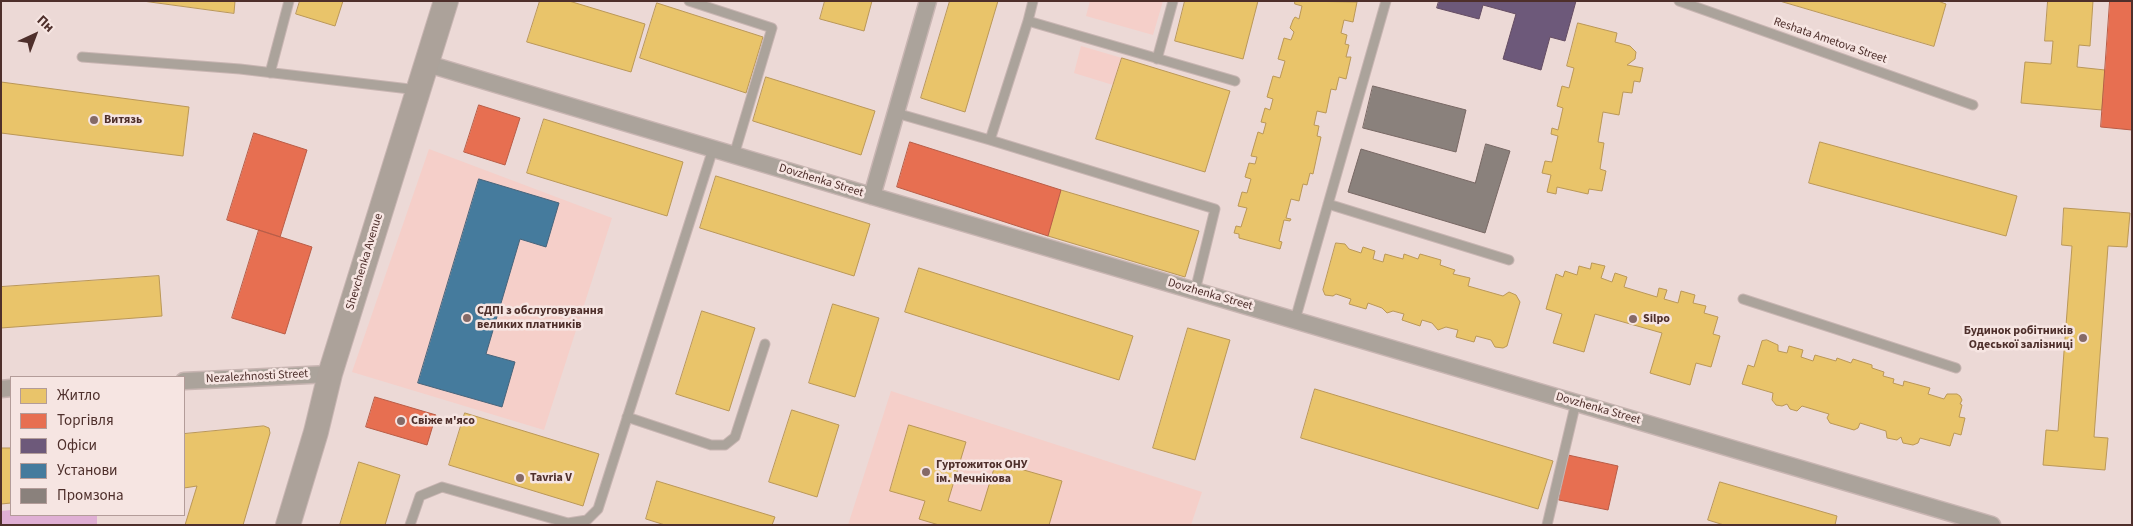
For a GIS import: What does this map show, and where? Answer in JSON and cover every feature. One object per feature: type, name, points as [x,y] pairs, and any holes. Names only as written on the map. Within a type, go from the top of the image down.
[{"type":"main road","name":"Shevchenka Avenue","points":[[288,525],[316,432],[330,374],[418,90],[428,64],[446,1]]},
{"type":"street","points":[[872,196],[928,1]]},
{"type":"street","name":"Dovzhenka Street","points":[[428,64],[1992,525]]},
{"type":"street","name":"Nezalezhnosti Street","points":[[185,380],[330,374]]},
{"type":"lane","points":[[270,73],[288,1]]},
{"type":"lane","points":[[689,1],[772,28],[734,155]]},
{"type":"lane","points":[[990,140],[1033,1]]},
{"type":"lane","points":[[1157,59],[1173,1]]},
{"type":"lane","points":[[1295,320],[1386,1]]},
{"type":"lane","name":"Reshata Ametova Street","points":[[1679,1],[1973,105]]},
{"type":"lane","points":[[1028,21],[1235,82]]},
{"type":"lane","points":[[82,57],[270,73],[418,90]]},
{"type":"lane","points":[[896,113],[1215,209],[1195,291]]},
{"type":"lane","points":[[410,525],[420,496],[442,487],[568,523],[587,520],[598,509],[713,149]]},
{"type":"lane","points":[[1328,204],[1509,260]]},
{"type":"lane","points":[[1743,299],[1956,368]]},
{"type":"lane","points":[[627,417],[711,445],[725,445],[735,437],[765,344]]},
{"type":"lane","points":[[1547,525],[1576,402]]},
{"type":"shaded area","points":[[1090,1],[1163,1],[1153,35],[1086,16]]},
{"type":"shaded area","points":[[1081,46],[1122,58],[1113,85],[1074,73]]},
{"type":"shaded area","points":[[429,149],[612,218],[544,430],[352,372]]},
{"type":"shaded area","points":[[891,391],[1202,492],[1191,525],[848,525]]},
{"type":"shaded area","points":[[10,510],[10,516],[97,516],[97,525],[1,525],[1,511]]},
{"type":"building: Житло","points":[[143,1],[235,1],[234,13]]},
{"type":"building: Житло","points":[[300,1],[343,1],[335,26],[296,14]]},
{"type":"building: Житло","points":[[540,1],[569,1],[645,24],[631,72],[527,42]]},
{"type":"building: Житло","points":[[825,1],[872,1],[864,31],[820,19]]},
{"type":"building: Житло","points":[[950,1],[998,1],[965,112],[921,98]]},
{"type":"building: Житло","points":[[1185,1],[1258,1],[1243,59],[1175,41]]},
{"type":"building: Житло","points":[[1295,1],[1357,2],[1353,22],[1344,20],[1341,33],[1347,35],[1345,44],[1349,45],[1346,57],[1351,57],[1346,79],[1339,77],[1336,90],[1331,89],[1326,113],[1317,111],[1314,125],[1319,126],[1317,136],[1321,137],[1313,174],[1310,173],[1307,185],[1303,184],[1299,201],[1291,199],[1286,218],[1291,219],[1290,221],[1284,220],[1279,241],[1282,242],[1280,249],[1239,238],[1239,234],[1234,233],[1236,226],[1241,227],[1247,208],[1238,206],[1242,192],[1247,193],[1251,179],[1245,177],[1249,163],[1255,164],[1257,157],[1251,156],[1258,132],[1263,134],[1266,123],[1261,122],[1265,108],[1270,110],[1273,99],[1267,97],[1273,76],[1280,78],[1285,61],[1278,59],[1284,38],[1291,40],[1294,32],[1290,28],[1293,20],[1295,17],[1299,19],[1302,6],[1295,4]]},
{"type":"building: Житло","points":[[1780,1],[1938,1],[1946,4],[1934,46]]},
{"type":"building: Житло","points":[[2048,1],[2093,1],[2090,46],[2079,45],[2077,67],[2105,70],[2102,110],[2021,103],[2025,62],[2051,64],[2053,41],[2045,41]]},
{"type":"building: Житло","points":[[657,3],[763,37],[746,93],[640,58]]},
{"type":"building: Житло","points":[[1578,23],[1617,33],[1615,42],[1630,46],[1636,52],[1635,59],[1627,65],[1643,68],[1640,82],[1634,81],[1632,93],[1623,92],[1619,115],[1603,112],[1598,142],[1604,143],[1600,169],[1606,171],[1602,191],[1589,189],[1588,194],[1557,187],[1556,194],[1547,192],[1551,175],[1542,173],[1545,161],[1552,162],[1558,136],[1551,134],[1552,128],[1558,130],[1563,108],[1557,106],[1562,86],[1569,88],[1574,68],[1567,66]]},
{"type":"building: Житло","points":[[1122,58],[1230,91],[1205,172],[1096,139]]},
{"type":"building: Житло","points":[[766,77],[875,111],[861,155],[753,121]]},
{"type":"building: Житло","name":"Витязь","points":[[1,82],[189,107],[183,156],[1,133]]},
{"type":"building: Житло","points":[[544,119],[683,162],[667,216],[527,173]]},
{"type":"building: Житло","points":[[1820,142],[2017,196],[2006,236],[1809,183]]},
{"type":"building: Житло","points":[[716,176],[870,224],[854,276],[700,228]]},
{"type":"building: Житло","points":[[1061,190],[1199,231],[1185,277],[1048,236]]},
{"type":"building: Житло","name":"Будинок робітників Одеської залізниці","points":[[2064,208],[2130,213],[2127,247],[2108,246],[2094,437],[2108,438],[2105,470],[2043,465],[2046,430],[2058,431],[2072,246],[2062,245]]},
{"type":"building: Житло","points":[[1336,243],[1345,244],[1349,249],[1361,253],[1363,247],[1375,251],[1373,259],[1383,262],[1385,254],[1403,259],[1404,254],[1418,259],[1420,254],[1441,260],[1440,265],[1455,270],[1453,274],[1470,278],[1468,286],[1503,296],[1509,292],[1516,295],[1520,302],[1507,346],[1503,348],[1495,347],[1491,340],[1476,336],[1474,342],[1456,337],[1458,330],[1446,327],[1438,330],[1432,323],[1422,320],[1420,326],[1402,320],[1404,314],[1393,311],[1387,313],[1382,308],[1368,303],[1366,309],[1349,304],[1351,299],[1336,294],[1333,296],[1325,295],[1323,290]]},
{"type":"building: Житло","points":[[1592,263],[1605,266],[1601,278],[1612,282],[1615,273],[1627,277],[1624,287],[1657,297],[1659,288],[1667,290],[1664,299],[1678,303],[1681,291],[1695,295],[1693,303],[1706,306],[1704,313],[1718,317],[1713,334],[1720,336],[1711,367],[1696,363],[1690,385],[1650,373],[1662,333],[1595,314],[1584,352],[1553,343],[1562,314],[1546,309],[1556,274],[1563,277],[1565,271],[1577,275],[1579,266],[1590,269]]},
{"type":"building: Житло","points":[[919,268],[1133,336],[1119,380],[905,312]]},
{"type":"building: Житло","points":[[159,276],[162,316],[1,328],[1,287]]},
{"type":"building: Житло","points":[[833,304],[879,318],[855,397],[809,383]]},
{"type":"building: Житло","points":[[702,311],[755,328],[729,411],[676,394]]},
{"type":"building: Житло","points":[[1188,328],[1230,340],[1195,460],[1153,448]]},
{"type":"building: Житло","points":[[1767,340],[1778,345],[1778,351],[1787,353],[1789,346],[1803,350],[1801,357],[1813,361],[1815,355],[1836,361],[1837,358],[1851,363],[1853,359],[1872,365],[1872,368],[1884,372],[1883,376],[1894,379],[1893,383],[1903,386],[1904,381],[1930,388],[1928,394],[1944,399],[1947,394],[1957,394],[1962,400],[1959,417],[1965,418],[1961,435],[1954,433],[1950,446],[1920,438],[1918,443],[1913,445],[1903,443],[1901,437],[1897,440],[1887,438],[1886,431],[1860,423],[1858,428],[1854,430],[1830,423],[1827,418],[1829,414],[1802,406],[1797,411],[1790,409],[1787,404],[1782,406],[1776,405],[1772,400],[1773,393],[1742,384],[1748,365],[1754,367],[1762,341]]},
{"type":"building: Житло","points":[[1315,389],[1553,461],[1538,509],[1301,438]]},
{"type":"building: Житло","points":[[792,410],[839,425],[817,497],[769,482]]},
{"type":"building: Житло","points":[[465,413],[599,454],[583,506],[449,465]]},
{"type":"building: Житло","name":"Гуртожиток ОНУ ім. Мечнікова","points":[[909,425],[966,442],[948,501],[981,511],[996,462],[1062,481],[1049,525],[939,525],[919,519],[925,501],[890,491]]},
{"type":"building: Житло","points":[[264,426],[269,428],[270,433],[243,525],[185,525],[197,486],[185,488],[185,434]]},
{"type":"building: Житло","points":[[1,448],[10,448],[10,503],[1,504]]},
{"type":"building: Житло","points":[[359,462],[400,475],[385,525],[340,525]]},
{"type":"building: Житло","points":[[657,481],[775,517],[772,525],[665,525],[646,519]]},
{"type":"building: Житло","points":[[1720,482],[1837,516],[1835,525],[1724,525],[1708,520]]},
{"type":"building: Торгівля","points":[[2110,1],[2132,1],[2132,130],[2101,127]]},
{"type":"building: Торгівля","points":[[479,105],[520,118],[505,165],[464,152]]},
{"type":"building: Торгівля","points":[[254,133],[307,150],[280,237],[227,220]]},
{"type":"building: Торгівля","points":[[910,142],[1061,190],[1048,236],[897,187]]},
{"type":"building: Торгівля","points":[[259,230],[312,247],[285,334],[232,318]]},
{"type":"building: Торгівля","name":"Свіже м'ясо","points":[[375,397],[436,415],[427,445],[366,427]]},
{"type":"building: Торгівля","points":[[1568,455],[1618,466],[1608,510],[1559,500]]},
{"type":"building: Офіси","points":[[1439,1],[1576,1],[1565,41],[1550,37],[1541,70],[1503,59],[1516,14],[1483,5],[1479,19],[1437,8]]},
{"type":"building: Установи","name":"СДПІ з обслуговування великих платників","points":[[479,179],[559,203],[546,247],[520,239],[486,354],[515,362],[502,407],[418,383]]},
{"type":"building: Промзона","points":[[1373,86],[1466,110],[1456,152],[1363,128]]},
{"type":"building: Промзона","points":[[1486,144],[1510,151],[1485,233],[1348,192],[1361,149],[1475,183]]},
{"type":"place","name":"Витязь","points":[[94,120]]},
{"type":"place","name":"СДПІ з обслуговування великих платників","points":[[467,318]]},
{"type":"place","name":"Silpo","points":[[1633,319]]},
{"type":"place","name":"Будинок робітників Одеської залізниці","points":[[2083,338]]},
{"type":"place","name":"Свіже м'ясо","points":[[401,421]]},
{"type":"place","name":"Гуртожиток ОНУ ім. Мечнікова","points":[[926,472]]},
{"type":"place","name":"Tavria V","points":[[520,478]]}]
